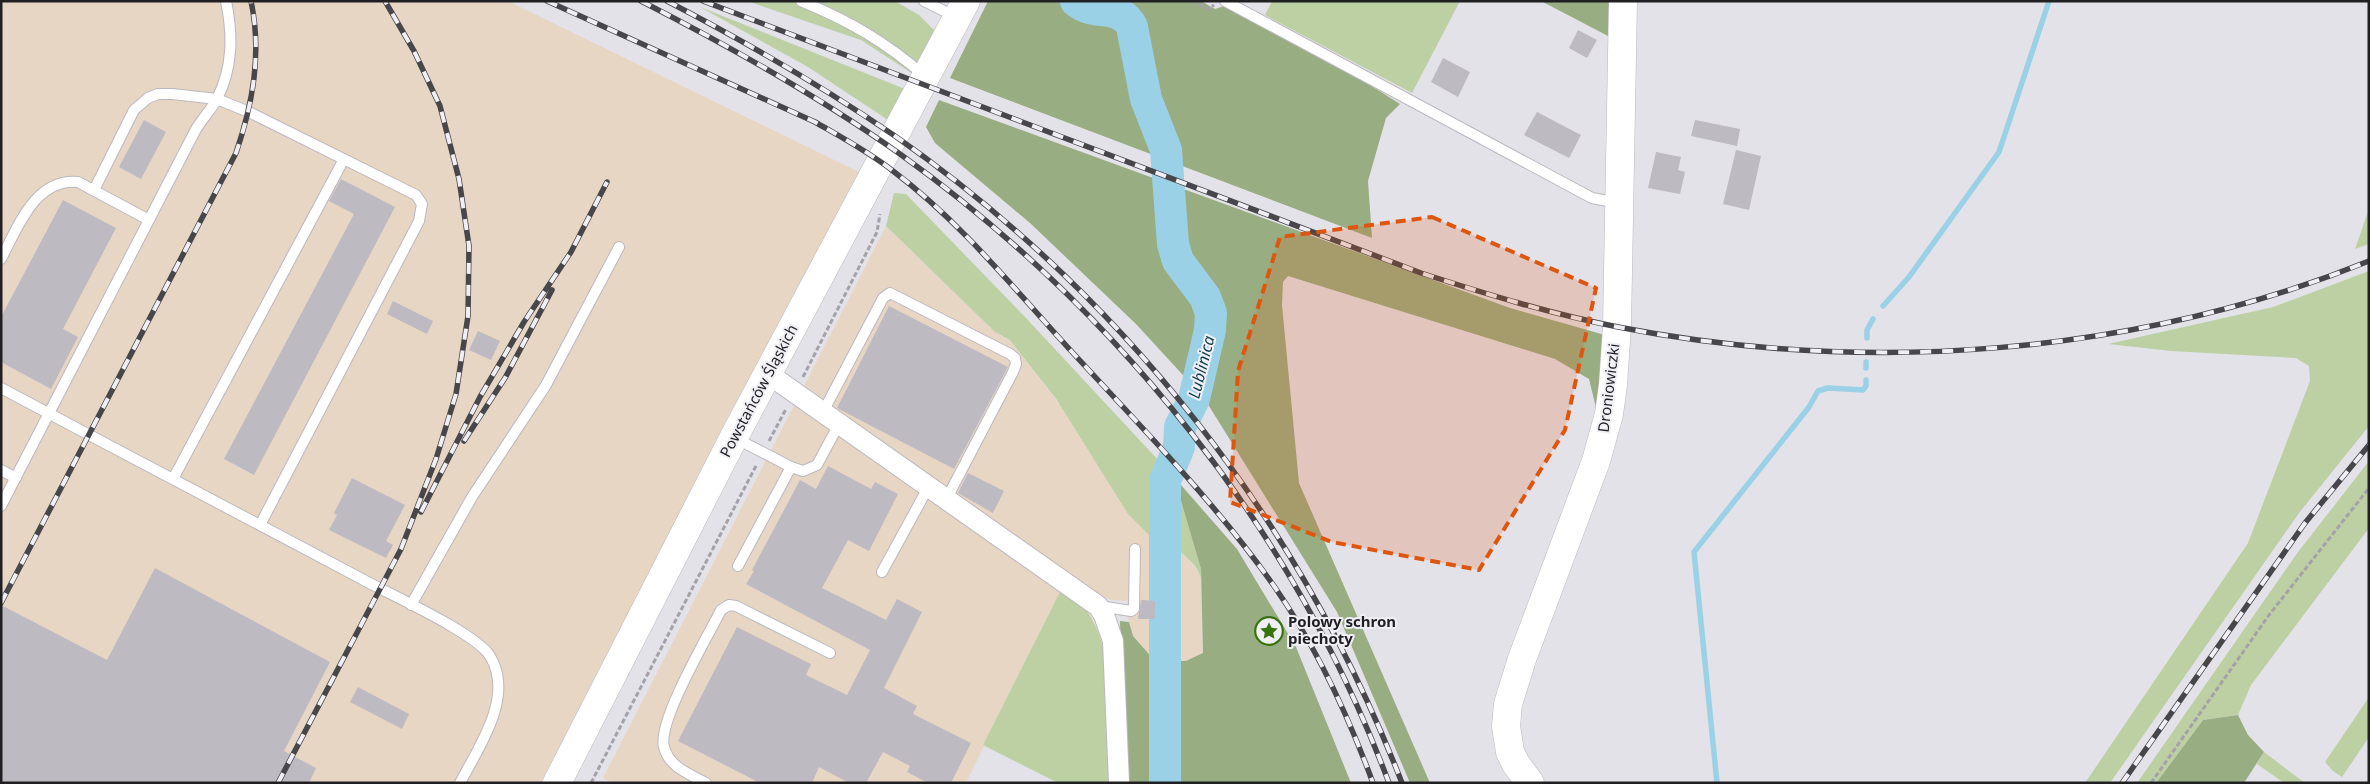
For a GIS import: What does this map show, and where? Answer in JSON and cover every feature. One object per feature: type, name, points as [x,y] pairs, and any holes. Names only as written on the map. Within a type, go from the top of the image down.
[{"type":"main road","name":"Droniowiczki","points":[[1530,783],[1510,752],[1506,726],[1508,704],[1522,659],[1588,483],[1609,414],[1616,326],[1623,1]]},
{"type":"main road","name":"Powstańców Śląskich","points":[[558,783],[767,373],[961,10]]},
{"type":"street","points":[[767,373],[1098,606],[1104,615],[1113,641],[1119,783]]},
{"type":"lane","points":[[1,506],[195,131],[217,99],[232,44],[226,1]]},
{"type":"lane","points":[[801,1],[872,34],[926,77]]},
{"type":"lane","points":[[924,1],[961,10]]},
{"type":"lane","points":[[1224,1],[1592,198],[1618,203]]},
{"type":"lane","points":[[94,190],[134,110],[140,103],[158,94],[217,99],[249,112],[416,195],[422,204],[419,221],[260,525]]},
{"type":"lane","points":[[173,479],[344,159]]},
{"type":"lane","points":[[1,259],[26,213],[44,192],[56,184],[67,181],[78,182],[149,220]]},
{"type":"lane","points":[[411,605],[472,497],[546,385],[619,247]]},
{"type":"lane","points":[[823,412],[883,298],[890,293],[1010,354],[1015,358],[1016,364],[1013,372],[947,498]]},
{"type":"lane","points":[[1,388],[411,605],[479,644],[490,656],[495,667],[498,680],[498,699],[483,738],[460,783]]},
{"type":"lane","points":[[734,437],[790,467],[803,471],[817,465],[839,424]]},
{"type":"lane","points":[[738,566],[790,467]]},
{"type":"lane","points":[[1,470],[16,478]]},
{"type":"lane","points":[[882,572],[929,486]]},
{"type":"lane","points":[[1098,606],[1131,611],[1134,609],[1135,549]]},
{"type":"lane","points":[[706,783],[681,770],[674,764],[663,746],[663,735],[670,711],[721,610],[729,605],[736,606],[830,653]]},
{"type":"path","points":[[1192,1],[1208,9],[1218,1]]},
{"type":"path","points":[[2151,783],[2269,614],[2369,488]]},
{"type":"highlighted area","points":[[1432,217],[1596,288],[1565,430],[1479,570],[1332,542],[1230,502],[1238,371],[1280,237]]},
{"type":"shaded area","points":[[1,1],[508,1],[859,172],[541,783],[1,783]]},
{"type":"shaded area","points":[[886,226],[995,332],[1010,340],[1168,545],[1188,558],[1201,576],[1203,653],[1186,661],[1155,661],[1133,636],[1127,616],[1127,601],[1112,600],[1097,595],[1069,575],[966,783],[613,783],[603,778]]},
{"type":"green space","points":[[747,1],[895,1],[919,15],[935,31],[913,74],[861,40]]},
{"type":"green space","points":[[988,1],[1201,1],[1215,9],[1224,6],[1362,80],[1400,104],[1386,118],[1368,181],[1372,238],[950,78]]},
{"type":"green space","points":[[1272,1],[1460,1],[1412,93],[1265,15]]},
{"type":"green space","points":[[1541,1],[1610,1],[1608,36]]},
{"type":"green space","points":[[700,7],[905,89],[888,120],[808,67]]},
{"type":"green space","points":[[939,100],[1510,308],[1605,335],[1598,416],[1589,379],[1555,359],[1288,276],[1283,282],[1282,305],[1299,483],[1430,783],[1410,783],[1337,612],[1204,398],[1136,324],[1030,223],[935,143],[926,127]]},
{"type":"green space","points":[[894,193],[906,194],[1026,318],[1174,477],[1201,569],[1201,579],[1197,569],[1189,559],[1171,548],[1159,545],[1128,514],[1057,400],[1010,340],[995,332],[886,226]]},
{"type":"green space","points":[[2369,209],[2369,244],[2355,249]]},
{"type":"green space","points":[[2369,271],[2369,426],[2299,513],[2110,783],[2085,783],[2248,543],[2310,381],[2309,366],[2296,358],[2171,351],[2108,344],[2273,307]]},
{"type":"green space","points":[[2369,461],[2369,528],[2251,685],[2238,715],[2203,720],[2156,783],[2137,783],[2298,552]]},
{"type":"green space","points":[[1174,477],[1237,549],[1296,647],[1351,783],[1124,783],[1120,621],[1129,622],[1133,636],[1155,661],[1186,661],[1203,653],[1201,569]]},
{"type":"green space","points":[[1201,582],[1276,678],[1186,661],[1203,653]]},
{"type":"green space","points":[[1062,588],[1087,611],[1096,628],[1103,648],[1112,718],[1114,783],[1058,783],[983,745]]},
{"type":"green space","points":[[2369,697],[2369,737],[2342,777],[2325,762]]},
{"type":"green space","points":[[2238,715],[2248,735],[2264,752],[2244,783],[2156,783],[2203,720]]},
{"type":"green space","points":[[2264,752],[2305,783],[2284,783],[2257,764]]},
{"type":"building","points":[[1578,30],[1597,40],[1587,58],[1569,48]]},
{"type":"building","points":[[1443,58],[1470,72],[1458,97],[1431,82]]},
{"type":"building","points":[[1537,112],[1581,135],[1569,158],[1524,135]]},
{"type":"building","points":[[144,120],[166,132],[141,179],[119,167]]},
{"type":"building","points":[[1695,120],[1740,129],[1737,146],[1691,136]]},
{"type":"building","points":[[1736,150],[1761,156],[1749,210],[1723,204]]},
{"type":"building","points":[[1656,152],[1681,157],[1678,170],[1685,172],[1680,194],[1648,188]]},
{"type":"building","points":[[341,179],[395,207],[254,475],[224,459],[354,214],[329,201]]},
{"type":"building","points":[[63,200],[116,228],[63,329],[78,337],[51,389],[1,362],[1,317]]},
{"type":"building","points":[[393,301],[433,321],[427,334],[387,314]]},
{"type":"building","points":[[889,306],[1008,367],[954,469],[837,408]]},
{"type":"building","points":[[478,331],[500,341],[491,360],[469,350]]},
{"type":"building","points":[[828,466],[871,489],[875,482],[898,494],[869,551],[848,540],[822,588],[886,620],[897,599],[922,612],[884,688],[917,706],[913,714],[971,743],[951,783],[928,783],[907,772],[910,766],[883,752],[866,783],[849,783],[819,767],[812,783],[760,783],[678,741],[737,627],[811,664],[806,675],[847,695],[870,650],[746,584],[800,480],[816,489]]},
{"type":"building","points":[[968,473],[1004,491],[993,513],[958,493]]},
{"type":"building","points":[[352,478],[405,505],[386,541],[393,545],[386,558],[329,530],[337,515],[334,513]]},
{"type":"building","points":[[155,568],[330,662],[284,751],[316,768],[309,783],[1,783],[1,605],[107,660]]},
{"type":"building","points":[[1141,600],[1155,601],[1155,619],[1138,619]]},
{"type":"building","points":[[358,687],[409,714],[402,729],[350,702]]},
{"type":"waterway","name":"Lublinica","points":[[1076,1],[1083,6],[1121,15],[1127,19],[1132,27],[1146,99],[1166,150],[1173,244],[1178,261],[1205,297],[1211,313],[1210,330],[1194,399],[1180,427],[1179,447],[1165,481],[1165,783]]},
{"type":"waterway","points":[[1883,306],[1909,277],[1999,152],[2049,1]]},
{"type":"waterway","points":[[1867,338],[1867,330],[1873,319]]},
{"type":"waterway","points":[[1866,362],[1866,368]]},
{"type":"waterway","points":[[1717,783],[1694,552],[1809,407],[1818,391],[1828,388],[1863,390],[1866,386],[1866,380]]},
{"type":"railway","points":[[1,603],[236,153],[251,97],[256,59],[256,40],[251,1]]},
{"type":"railway","points":[[278,783],[401,549],[436,459],[456,394],[468,316],[469,246],[459,179],[440,106],[414,51],[385,1]]},
{"type":"railway","points":[[547,1],[815,122],[884,164],[942,212],[965,234],[1177,466],[1251,555],[1289,609],[1330,681],[1373,783]]},
{"type":"railway","points":[[641,1],[774,73],[838,112],[900,154],[980,216],[1055,283],[1126,355],[1191,433],[1250,514],[1303,600],[1350,690],[1389,783]]},
{"type":"railway","points":[[667,1],[783,65],[895,136],[979,199],[1057,268],[1130,342],[1196,422],[1257,506],[1312,594],[1360,687],[1402,783]]},
{"type":"railway","points":[[703,1],[1421,273],[1494,296],[1568,316],[1618,327],[1712,342],[1807,350],[1903,352],[1998,348],[2093,336],[2187,318],[2279,293],[2369,261]]},
{"type":"railway","points":[[421,512],[480,397],[524,322],[571,252],[607,182]]},
{"type":"railway","points":[[464,441],[505,378],[552,290]]},
{"type":"railway","points":[[2122,783],[2305,523],[2369,445]]},
{"type":"place","name":"Polowy schron piechoty","points":[[1269,631]]}]
